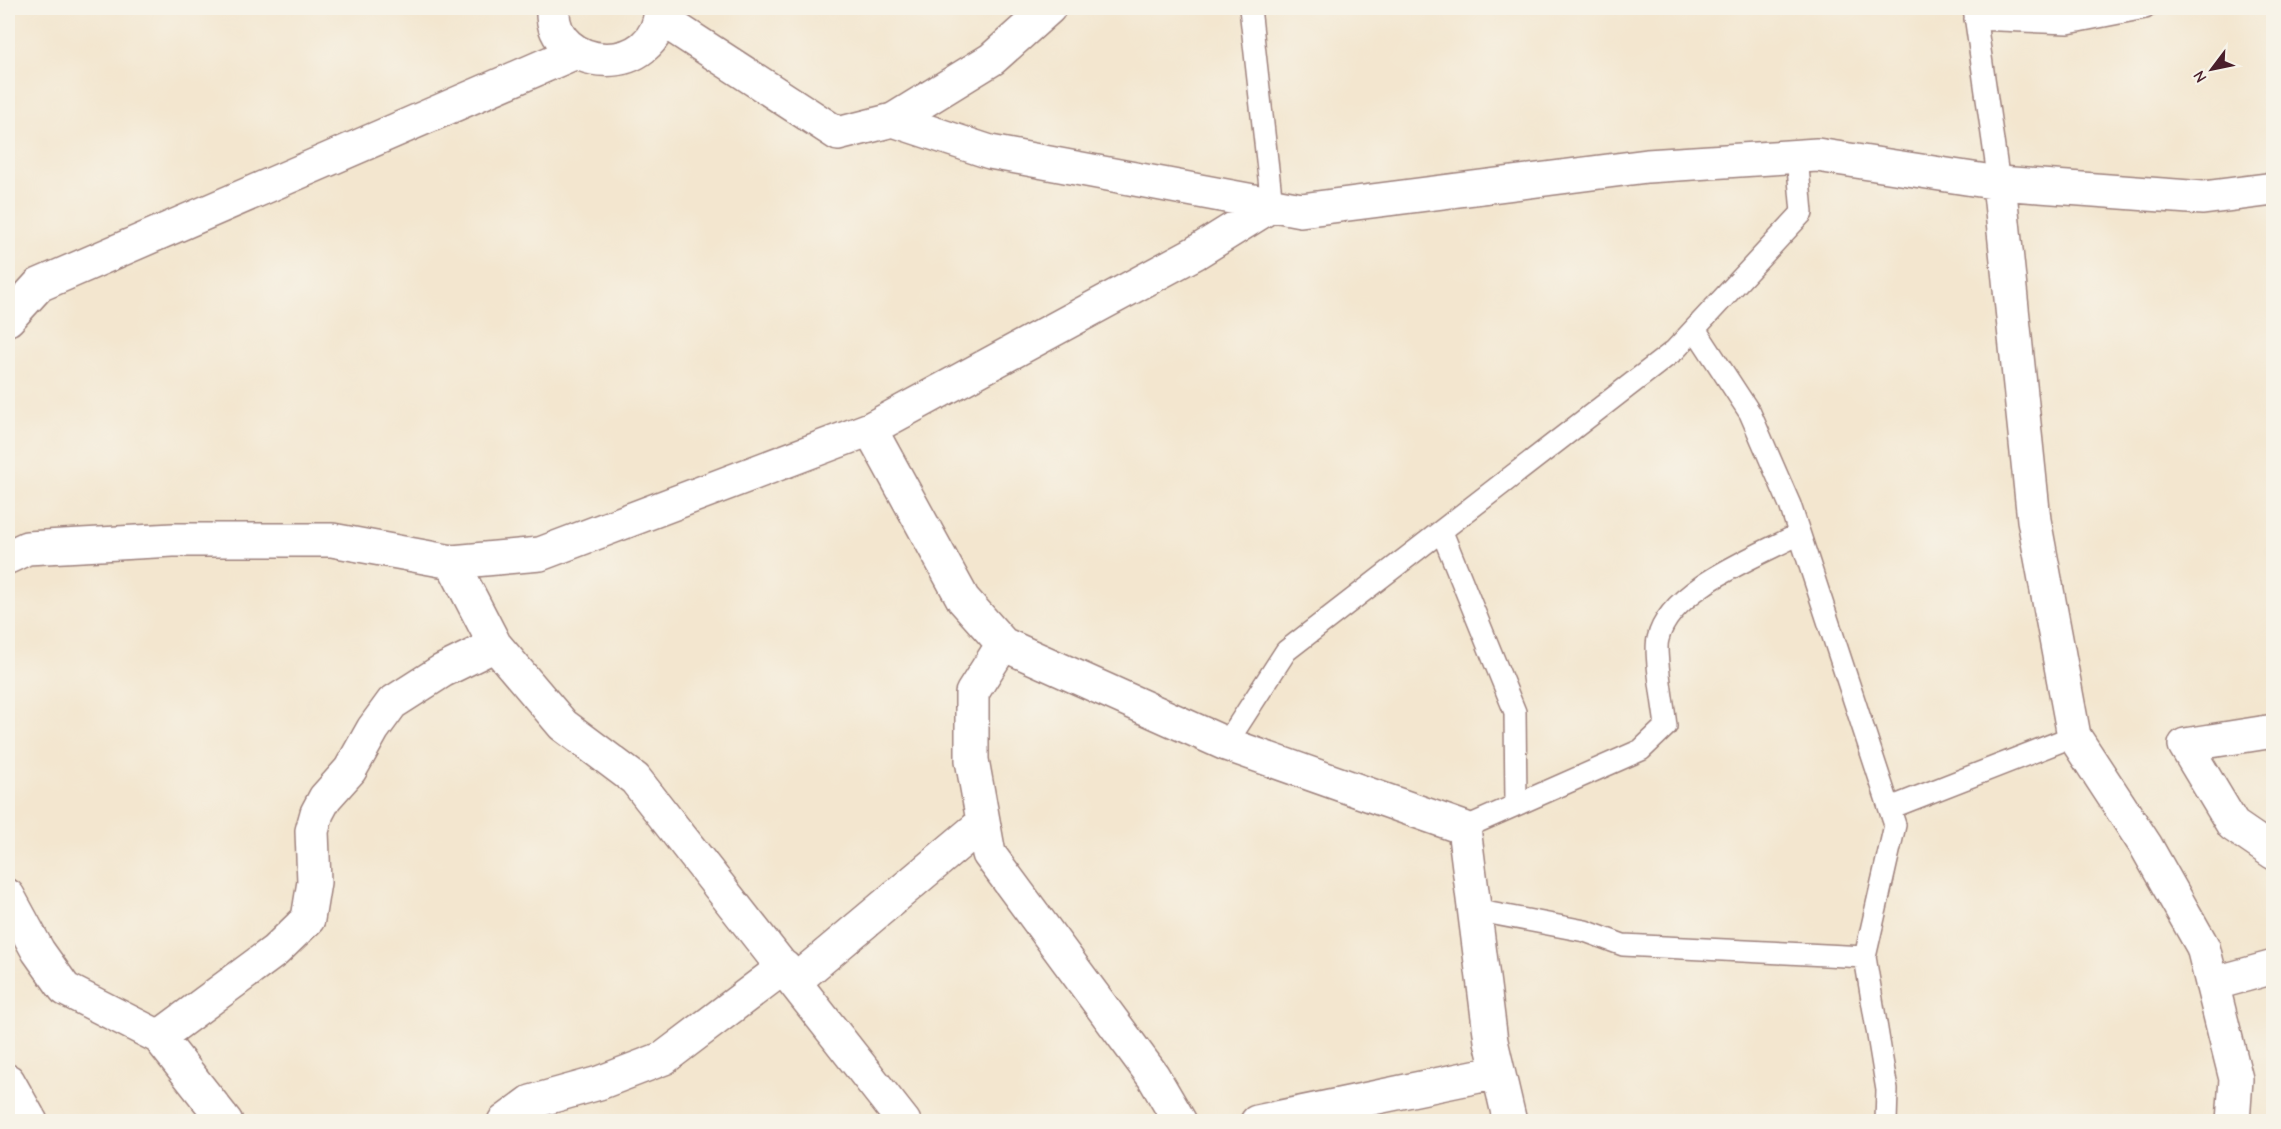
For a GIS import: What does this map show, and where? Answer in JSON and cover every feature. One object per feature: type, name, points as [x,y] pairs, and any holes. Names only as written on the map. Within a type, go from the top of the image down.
[{"type":"street","points":[[553,8],[553,16],[560,35],[576,52],[594,60],[617,60],[636,53],[652,38],[661,13],[838,134],[893,120],[992,59],[1049,8]]},
{"type":"street","points":[[8,318],[39,285],[576,52]]},
{"type":"street","points":[[893,120],[990,152],[1302,210],[1647,166],[1818,155],[1999,183],[2203,198],[2274,189]]},
{"type":"street","points":[[1999,183],[2034,520],[2074,736],[2145,846],[2203,947],[2236,1079],[2233,1122]]},
{"type":"street","points":[[8,557],[27,548],[173,540],[321,540],[453,562],[540,554],[870,429],[1195,253],[1272,205]]},
{"type":"street","points":[[870,429],[963,599],[1003,644],[1226,744],[1464,828],[1491,1041],[1510,1122]]},
{"type":"street","points":[[453,562],[495,645],[563,725],[635,779],[904,1122]]},
{"type":"street","points":[[1003,644],[972,693],[972,760],[989,854],[1153,1076],[1180,1122]]},
{"type":"street","points":[[159,1037],[275,951],[308,919],[314,882],[312,831],[317,813],[325,798],[350,770],[373,729],[392,703],[442,671],[495,645]]},
{"type":"street","points":[[2274,731],[2185,745],[2233,825],[2274,853]]},
{"type":"street","points":[[504,1122],[531,1102],[598,1083],[664,1058],[790,974],[983,823]]},
{"type":"street","points":[[8,896],[38,951],[65,989],[159,1037],[226,1122]]},
{"type":"street","points":[[2212,984],[2274,967]]},
{"type":"street","points":[[1257,1122],[1498,1072]]},
{"type":"street","points":[[8,1081],[31,1122]]},
{"type":"lane","points":[[1250,8],[1272,205]]},
{"type":"lane","points":[[1999,183],[1975,13],[2068,23],[2145,8]]},
{"type":"lane","points":[[1226,744],[1286,651],[1676,350],[1802,213],[1797,156]]},
{"type":"lane","points":[[1695,329],[1750,413],[1790,505],[1895,825],[1865,957],[1887,1090],[1886,1122]]},
{"type":"lane","points":[[1442,532],[1515,712],[1516,803]]},
{"type":"lane","points":[[1464,828],[1516,803],[1641,750],[1655,739],[1666,726],[1657,640],[1665,623],[1678,605],[1709,581],[1799,534]]},
{"type":"lane","points":[[1890,808],[2074,736]]},
{"type":"lane","points":[[1474,910],[1585,931],[1623,945],[1865,957]]},
{"type":"building","points":[[8,193],[14,214],[8,215]]}]
